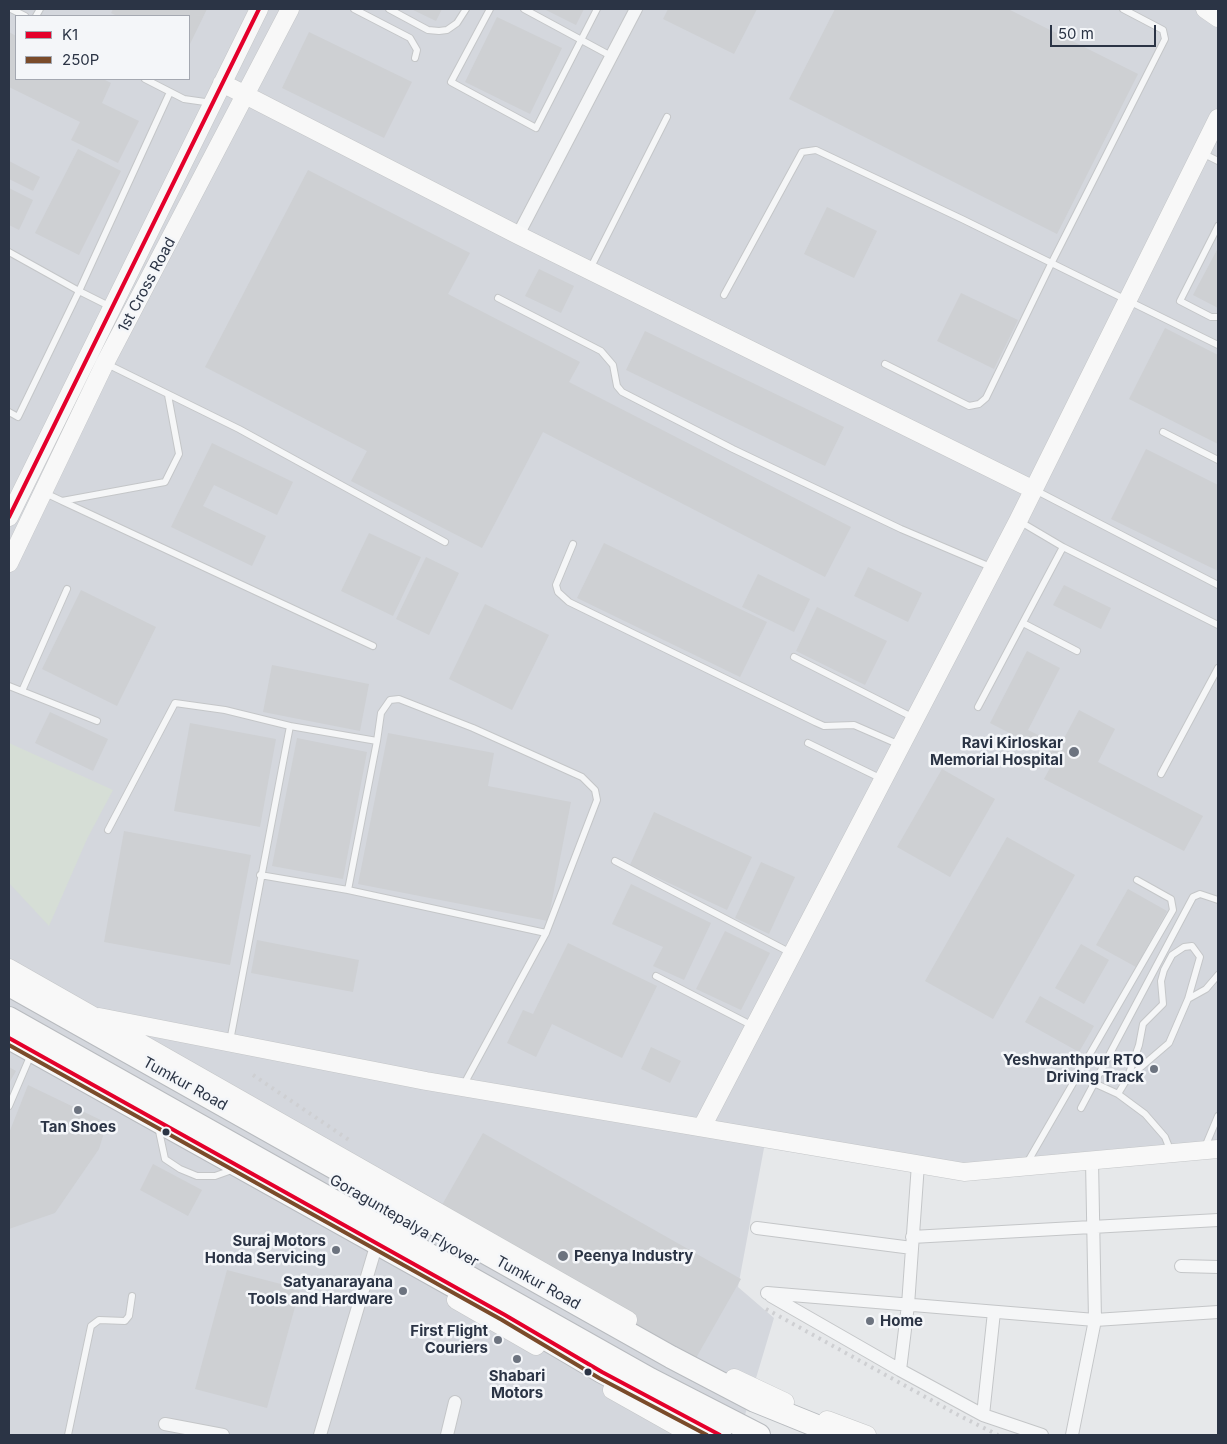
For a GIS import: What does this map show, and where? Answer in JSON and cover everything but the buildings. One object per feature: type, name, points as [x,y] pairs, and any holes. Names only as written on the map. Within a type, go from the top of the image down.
[{"type":"highway","name":"Tumkur Road","points":[[9,986],[671,1357],[755,1401],[839,1435]]},
{"type":"highway","name":"Goraguntepalya Flyover","points":[[9,998],[637,1353],[715,1395],[804,1435]]},
{"type":"highway","name":"Goraguntepalya Flyover","points":[[9,1018],[650,1379],[760,1435]]},
{"type":"highway","points":[[9,1038],[505,1315],[610,1376],[720,1435]]},
{"type":"street","name":"1st Cross Road","points":[[9,517],[259,9]]},
{"type":"street","name":"1st Cross Road","points":[[9,563],[106,363],[247,95],[290,9]]},
{"type":"street","points":[[518,235],[636,9]]},
{"type":"street","points":[[1205,9],[1218,18]]},
{"type":"street","points":[[222,83],[518,235],[1034,490]]},
{"type":"street","points":[[702,1127],[1034,490],[1218,118]]},
{"type":"street","points":[[9,968],[690,1356],[778,1399],[867,1435]]},
{"type":"street","points":[[98,1017],[463,1087],[964,1172],[1211,1150]]},
{"type":"street","points":[[9,1048],[159,1131],[692,1435]]},
{"type":"street","points":[[1072,1435],[1095,1320],[1092,1161]]},
{"type":"street","points":[[900,1370],[908,1305],[918,1164]]},
{"type":"street","points":[[757,1228],[912,1242],[1093,1225],[1218,1220]]},
{"type":"street","points":[[320,1435],[374,1253]]},
{"type":"street","points":[[1181,1266],[1218,1267]]},
{"type":"street","points":[[1042,1435],[983,1415],[900,1370],[767,1293],[1095,1320],[1218,1312]]},
{"type":"street","points":[[983,1415],[994,1312]]},
{"type":"street","points":[[448,1435],[455,1402]]},
{"type":"street","points":[[165,1424],[223,1435]]},
{"type":"lane","points":[[11,9],[23,15]]},
{"type":"lane","points":[[354,9],[410,38],[417,50],[415,58]]},
{"type":"lane","points":[[389,9],[428,30],[439,31],[447,30],[457,23],[466,9]]},
{"type":"lane","points":[[490,9],[451,82],[536,128],[596,9]]},
{"type":"lane","points":[[524,9],[611,56]]},
{"type":"lane","points":[[885,364],[970,406],[979,404],[986,398],[1051,264],[1165,39],[1163,30],[1123,9]]},
{"type":"lane","points":[[148,80],[184,99],[213,103]]},
{"type":"lane","points":[[9,412],[18,417],[79,291],[170,92]]},
{"type":"lane","points":[[590,271],[667,117]]},
{"type":"lane","points":[[724,295],[802,152],[816,150],[1218,345]]},
{"type":"lane","points":[[1201,152],[1218,161]]},
{"type":"lane","points":[[1218,226],[1180,301],[1211,317],[1218,317]]},
{"type":"lane","points":[[9,252],[112,307]]},
{"type":"lane","points":[[498,298],[601,350],[613,365],[617,386],[622,392],[733,449],[884,521],[994,568]]},
{"type":"lane","points":[[89,354],[239,429],[445,542]]},
{"type":"lane","points":[[62,501],[165,482],[180,454],[168,394]]},
{"type":"lane","points":[[1163,432],[1218,460]]},
{"type":"lane","points":[[1034,490],[1218,585]]},
{"type":"lane","points":[[42,492],[373,646]]},
{"type":"lane","points":[[1018,521],[1063,547],[1218,625]]},
{"type":"lane","points":[[573,544],[558,576],[556,585],[558,592],[569,602],[815,722],[832,726],[848,723],[901,746]]},
{"type":"lane","points":[[978,707],[1063,547]]},
{"type":"lane","points":[[22,691],[67,589]]},
{"type":"lane","points":[[1023,623],[1077,651]]},
{"type":"lane","points":[[794,658],[915,718]]},
{"type":"lane","points":[[1161,774],[1218,668]]},
{"type":"lane","points":[[9,686],[97,721]]},
{"type":"lane","points":[[348,890],[381,713],[390,700],[398,699],[474,728],[582,777],[595,790],[597,800],[546,933],[463,1087]]},
{"type":"lane","points":[[108,830],[175,703],[225,710],[290,726],[377,741]]},
{"type":"lane","points":[[230,1043],[260,875],[290,726]]},
{"type":"lane","points":[[808,743],[883,780]]},
{"type":"lane","points":[[615,861],[793,954]]},
{"type":"lane","points":[[260,875],[348,890],[546,933]]},
{"type":"lane","points":[[1024,1168],[1173,910],[1171,899],[1137,880]]},
{"type":"lane","points":[[1081,1108],[1193,897],[1200,894],[1218,900]]},
{"type":"lane","points":[[1118,1094],[1127,1079],[1139,1045],[1143,1024],[1163,1004],[1161,981],[1164,970],[1172,955],[1184,947],[1192,946],[1200,957],[1188,999],[1169,1043],[1127,1079]]},
{"type":"lane","points":[[656,976],[754,1027]]},
{"type":"lane","points":[[1188,999],[1206,989],[1218,976]]},
{"type":"lane","points":[[9,1106],[29,1059]]},
{"type":"lane","points":[[1094,1083],[1118,1094],[1145,1114],[1164,1137],[1171,1153]]},
{"type":"lane","points":[[1211,1150],[1218,1116]]},
{"type":"lane","points":[[68,1435],[91,1326],[99,1320],[125,1321],[128,1316],[132,1296]]},
{"type":"shaded area","points":[[9,9],[1218,9],[1218,1156],[975,1167],[767,1132],[738,1287],[774,1318],[739,1435],[9,1435]]},
{"type":"shaded area","points":[[9,743],[113,790],[87,839],[49,926],[9,883]]},
{"type":"railway","points":[[253,1075],[349,1140]]},
{"type":"railway","points":[[766,1309],[998,1435]]},
{"type":"transit line","name":"K1","points":[[9,517],[259,9]]},
{"type":"transit line","name":"K1","points":[[9,1038],[505,1315],[602,1372],[720,1435]]},
{"type":"transit line","name":"250P","points":[[9,1045],[502,1320],[599,1378],[707,1435]]},
{"type":"place","name":"Ravi Kirloskar Memorial Hospital","points":[[1074,752]]},
{"type":"place","name":"Yeshwanthpur RTO Driving Track","points":[[1154,1069]]},
{"type":"place","name":"Tan Shoes","points":[[78,1110]]},
{"type":"place","name":"Suraj Motors Honda Servicing","points":[[336,1250]]},
{"type":"place","name":"Peenya Industry","points":[[563,1256]]},
{"type":"place","name":"Satyanarayana Tools and Hardware","points":[[403,1291]]},
{"type":"place","name":"Home","points":[[870,1321]]},
{"type":"place","name":"First Flight Couriers","points":[[498,1340]]},
{"type":"place","name":"Shabari Motors","points":[[517,1359]]}]
